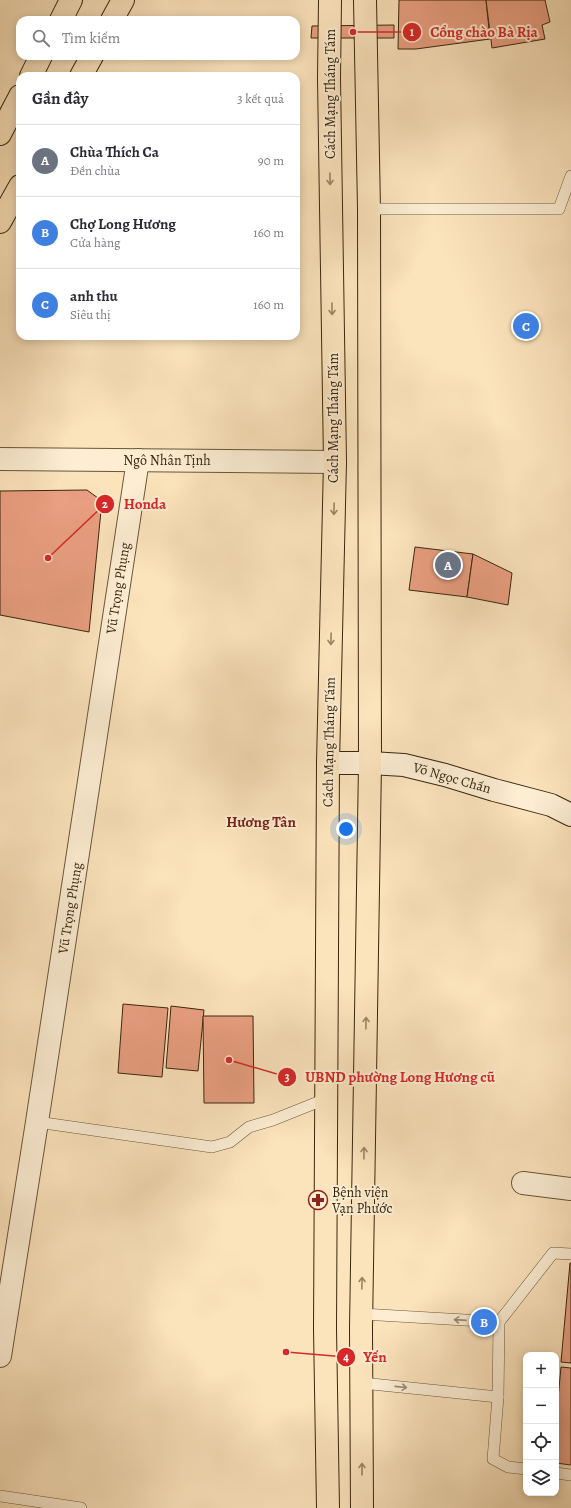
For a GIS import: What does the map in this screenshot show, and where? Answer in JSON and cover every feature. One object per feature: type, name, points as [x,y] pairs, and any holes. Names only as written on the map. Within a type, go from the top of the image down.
[{"type":"main road","points":[[62,16],[71,0]]},
{"type":"main road","points":[[114,16],[123,0]]},
{"type":"main road","name":"Cách Mạng Tháng Tám","points":[[328,1508],[325,1329],[328,1098],[328,763],[335,462],[329,78],[330,0]]},
{"type":"main road","points":[[362,1508],[362,1314],[370,763],[369,209],[365,0]]},
{"type":"main road","points":[[33,72],[39,60]]},
{"type":"main road","points":[[83,72],[90,60]]},
{"type":"main road","points":[[0,134],[16,104]]},
{"type":"main road","points":[[0,222],[16,193]]},
{"type":"street","name":"Ngô Nhân Tịnh","points":[[0,459],[335,462]]},
{"type":"street","name":"Vũ Trọng Phụng","points":[[0,1356],[138,460]]},
{"type":"street","name":"Võ Ngọc Chấn","points":[[328,763],[404,765],[446,775],[494,790],[551,805],[571,815]]},
{"type":"street","points":[[523,1182],[571,1189]]},
{"type":"lane","points":[[369,209],[559,209],[571,176]]},
{"type":"lane","points":[[37,1122],[212,1147],[230,1142],[249,1127],[273,1120],[328,1098]]},
{"type":"lane","points":[[523,1469],[508,1467],[493,1459],[498,1398],[499,1322],[553,1253],[571,1254]]},
{"type":"lane","points":[[362,1314],[499,1322]]},
{"type":"lane","points":[[362,1384],[498,1398]]},
{"type":"lane","points":[[559,1473],[571,1475]]},
{"type":"lane","points":[[0,1496],[81,1508]]},
{"type":"building","points":[[399,0],[486,0],[490,39],[416,49],[398,49]]},
{"type":"building","points":[[486,0],[545,0],[550,22],[542,25],[545,39],[492,48]]},
{"type":"building","points":[[394,25],[394,38],[311,38],[312,26]]},
{"type":"building","points":[[87,490],[102,501],[89,632],[0,615],[0,491]]},
{"type":"building","points":[[415,547],[473,554],[467,597],[409,590]]},
{"type":"building","points":[[473,554],[512,573],[508,605],[467,597]]},
{"type":"building","points":[[123,1004],[168,1008],[162,1077],[118,1073]]},
{"type":"building","points":[[171,1006],[204,1010],[198,1071],[166,1068]]},
{"type":"building","points":[[203,1016],[253,1016],[254,1103],[204,1103]]},
{"type":"building","points":[[571,1263],[571,1363],[561,1362]]},
{"type":"building","points":[[561,1367],[571,1368],[571,1465],[559,1463],[559,1388]]},
{"type":"place","name":"Cổng chào Bà Rịa","points":[[353,32]]},
{"type":"place","name":"anh thu","points":[[526,326]]},
{"type":"place","name":"Honda","points":[[48,558]]},
{"type":"place","name":"Chùa Thích Ca","points":[[448,565]]},
{"type":"place","name":"UBND phường Long Hương cũ","points":[[229,1060]]},
{"type":"place","name":"Bệnh viện Vạn Phước","points":[[318,1200]]},
{"type":"place","name":"Chợ Long Hương","points":[[484,1322]]},
{"type":"place","name":"Yến","points":[[286,1352]]},
{"type":"district","name":"Hương Tân","points":[[261,822]]}]
